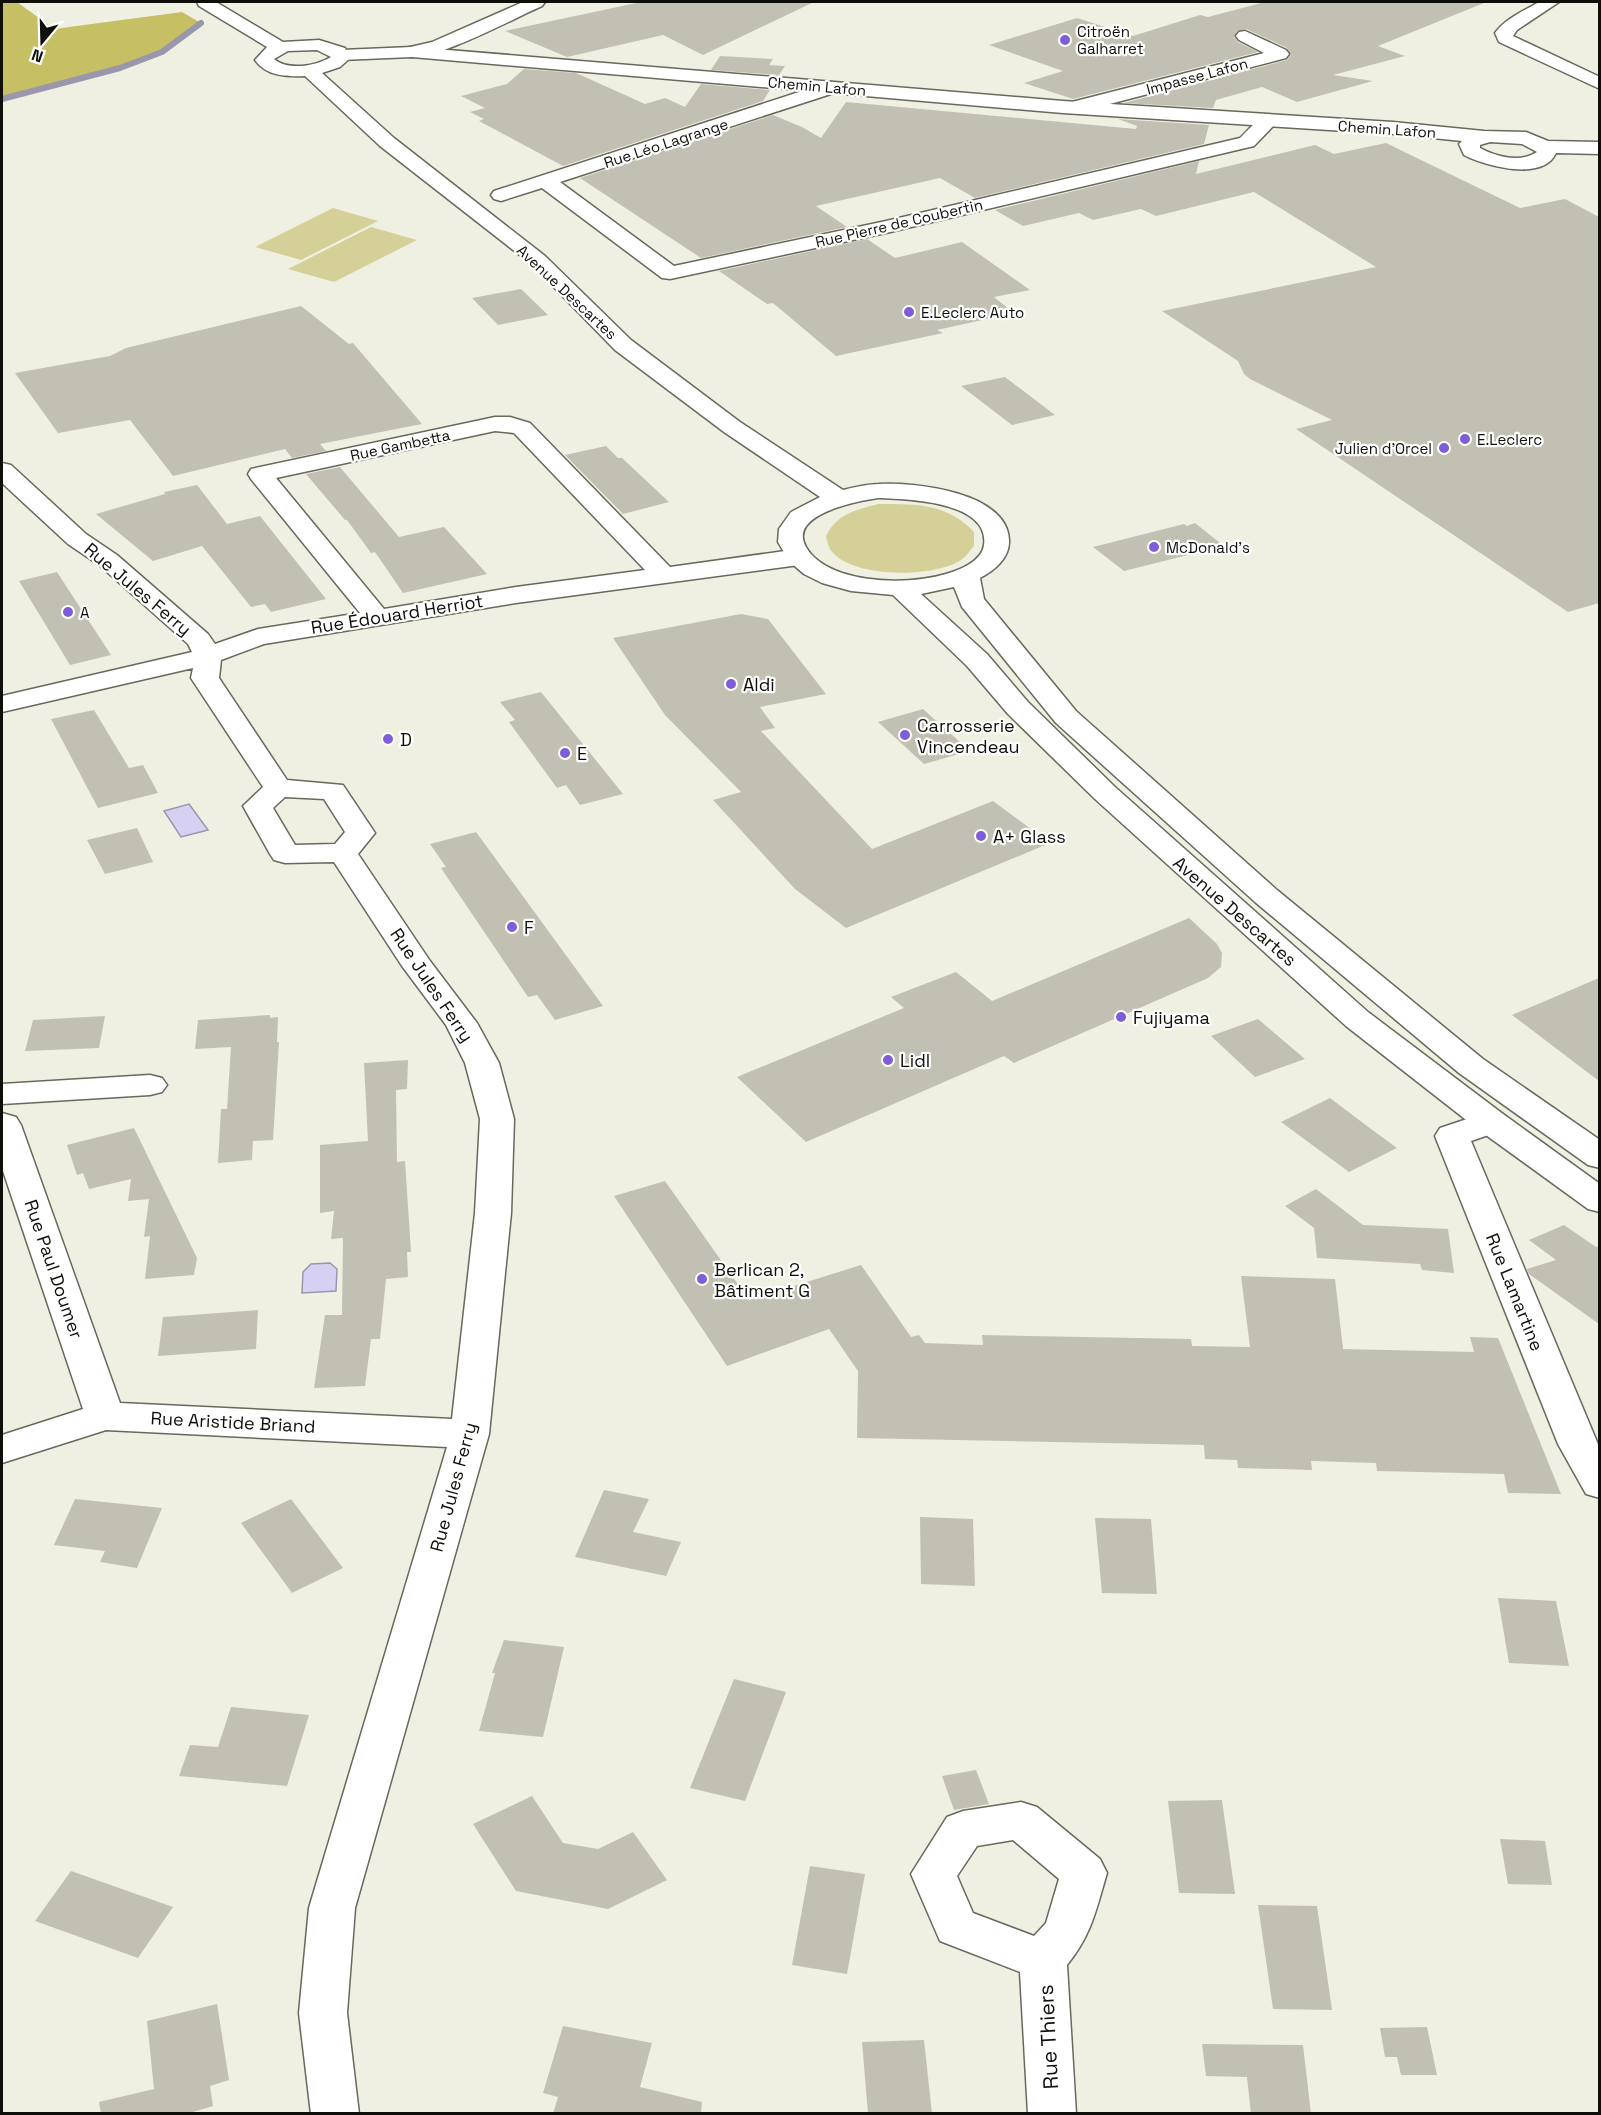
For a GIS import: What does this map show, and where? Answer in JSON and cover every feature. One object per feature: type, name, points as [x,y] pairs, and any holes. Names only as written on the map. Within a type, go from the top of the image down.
[{"type":"street","points":[[205,2],[281,48]]},
{"type":"street","points":[[412,52],[438,46],[536,2]]},
{"type":"street","points":[[1550,2],[1511,26],[1504,33],[1505,38],[1599,84]]},
{"type":"street","name":"Impasse Lafon","points":[[1075,107],[1280,54],[1245,36]]},
{"type":"street","points":[[319,45],[334,49],[341,55],[340,59],[329,66],[309,70],[284,70],[266,64],[264,60],[266,55],[281,48],[319,45]]},
{"type":"street","name":"Chemin Lafon","points":[[341,55],[412,52],[831,88],[1269,121],[1476,140],[1514,136],[1537,142],[1545,147]]},
{"type":"street","name":"Avenue Descartes","points":[[309,70],[387,142],[538,260],[623,345],[732,427],[838,498]]},
{"type":"street","name":"Rue Léo Lagrange","points":[[501,195],[547,182],[831,88]]},
{"type":"street","name":"Rue Pierre de Coubertin","points":[[547,182],[670,273],[886,227],[1246,142],[1269,121]]},
{"type":"street","points":[[1476,140],[1471,151],[1483,158],[1508,163],[1542,158],[1547,154],[1545,147],[1599,148]]},
{"type":"street","name":"Rue Gambetta","points":[[377,617],[260,474],[495,424],[510,424],[522,428],[663,574]]},
{"type":"street","name":"Rue Jules Ferry","points":[[2,470],[77,539],[108,560],[200,640],[208,656]]},
{"type":"street","points":[[878,491],[903,491],[950,499],[969,507],[992,524],[997,535],[996,550],[984,565],[967,575],[925,586],[900,588],[842,581],[819,572],[799,557],[791,543],[792,530],[801,517],[838,498],[878,491]]},
{"type":"street","name":"Rue Édouard Herriot","points":[[2,704],[208,656],[258,637],[663,574],[799,557]]},
{"type":"street","name":"Avenue Descartes","points":[[967,575],[967,589],[971,601],[1066,717],[1266,896],[1471,1066],[1599,1157]]},
{"type":"street","name":"Avenue Descartes","points":[[900,588],[977,660],[1018,708],[1159,844],[1356,1019],[1599,1201]]},
{"type":"street","points":[[208,656],[205,678],[278,788]]},
{"type":"street","points":[[278,788],[333,791],[360,833],[343,854],[285,854],[258,806],[278,788]]},
{"type":"street","name":"Rue Jules Ferry","points":[[335,2114],[323,2013],[332,1908],[470,1434],[493,1213],[497,1119],[482,1063],[461,1023],[418,966],[343,854]]},
{"type":"street","points":[[2,1094],[150,1085]]},
{"type":"street","name":"Rue Lamartine","points":[[1491,1122],[1452,1136],[1577,1444],[1599,1484]]},
{"type":"street","name":"Rue Paul Doumer","points":[[2,1124],[105,1416]]},
{"type":"street","name":"Rue Aristide Briand","points":[[2,1449],[105,1416],[470,1434]]},
{"type":"street","name":"Rue Thiers","points":[[1043,1960],[1052,2114]]},
{"type":"shaded area","points":[[2,2],[17,2],[54,29],[182,12],[201,23],[162,52],[120,68],[2,99]]},
{"type":"shaded area","points":[[333,208],[378,221],[301,260],[255,247]]},
{"type":"shaded area","points":[[371,227],[417,240],[334,282],[288,269]]},
{"type":"shaded area","points":[[878,504],[918,505],[942,510],[964,522],[974,532],[974,546],[963,559],[949,566],[913,572],[873,570],[855,566],[840,559],[828,545],[826,536],[831,528],[848,514]]},
{"type":"shaded area","points":[[189,804],[208,830],[181,837],[164,811]]},
{"type":"shaded area","points":[[330,1263],[337,1269],[336,1291],[302,1293],[303,1272],[311,1264]]},
{"type":"building","points":[[641,2],[814,2],[703,55],[663,35],[567,57],[505,31]]},
{"type":"building","points":[[1265,2],[1484,3],[1378,46],[1405,56],[1333,75],[1373,81],[1297,102],[1262,87],[1216,100],[1213,108],[1124,103],[1287,60],[1291,55],[1287,48],[1246,29],[1237,31],[1234,37],[1238,42],[1258,52],[1073,99],[1024,83],[1063,71],[989,45],[1077,18],[1133,36],[1200,15],[1208,17]]},
{"type":"building","points":[[720,56],[773,59],[769,65],[785,66],[779,75],[711,70]]},
{"type":"building","points":[[524,69],[576,73],[645,104],[665,98],[685,107],[701,84],[770,90],[763,101],[563,166],[479,121],[484,119],[470,112],[485,108],[461,96],[507,84]]},
{"type":"building","points":[[846,102],[1136,129],[1137,126],[1118,119],[1209,125],[1204,144],[975,198],[940,178],[816,206],[847,227],[701,258],[580,178],[773,115],[821,138]]},
{"type":"building","name":"E.Leclerc","points":[[1386,143],[1520,208],[1565,199],[1599,217],[1599,603],[1568,612],[1296,429],[1332,420],[1250,379],[1244,374],[1238,361],[1162,311],[1376,267],[1254,192],[1156,216],[1141,209],[1093,220],[1079,213],[1023,226],[995,210],[1199,161],[1196,174],[1315,145],[1334,154]]},
{"type":"building","points":[[867,239],[895,258],[962,242],[1030,290],[994,297],[1014,313],[937,330],[943,333],[836,356],[773,303],[767,304],[719,271]]},
{"type":"building","points":[[521,289],[548,315],[498,325],[472,298]]},
{"type":"building","points":[[301,306],[349,344],[353,343],[422,424],[320,444],[326,451],[292,458],[285,449],[173,476],[130,420],[58,433],[15,373],[110,356],[126,348]]},
{"type":"building","points":[[1005,377],[1055,415],[1012,425],[961,386]]},
{"type":"building","points":[[606,446],[669,502],[623,514],[565,455]]},
{"type":"building","points":[[340,467],[399,537],[444,527],[487,574],[403,593],[375,552],[371,553],[347,520],[306,474]]},
{"type":"building","points":[[197,485],[227,524],[260,516],[326,599],[271,612],[265,604],[251,607],[202,546],[153,561],[96,514],[165,494],[164,492]]},
{"type":"building","name":"McDonald's","points":[[1195,523],[1224,546],[1124,571],[1093,547],[1184,524],[1187,526]]},
{"type":"building","points":[[57,572],[111,655],[70,665],[19,581]]},
{"type":"building","points":[[741,614],[768,619],[826,694],[760,707],[775,728],[761,731],[872,849],[993,801],[1050,843],[846,928],[795,889],[713,800],[741,792],[665,715],[613,638]]},
{"type":"building","name":"E","points":[[541,692],[623,794],[580,805],[566,785],[557,788],[509,722],[515,720],[500,702]]},
{"type":"building","points":[[923,709],[960,742],[956,743],[966,752],[924,764],[878,722]]},
{"type":"building","points":[[94,710],[129,768],[143,765],[158,793],[98,808],[51,719]]},
{"type":"building","points":[[137,828],[153,862],[105,874],[87,840]]},
{"type":"building","name":"F","points":[[476,832],[603,1006],[555,1020],[537,995],[528,997],[441,868],[446,867],[430,844]]},
{"type":"building","points":[[1189,918],[1217,944],[1222,953],[1221,967],[1208,978],[1014,1063],[1004,1056],[806,1142],[737,1077],[904,1008],[891,997],[956,972],[992,1001]]},
{"type":"building","points":[[1599,978],[1599,1081],[1512,1015]]},
{"type":"building","points":[[270,1015],[270,1018],[278,1017],[277,1042],[279,1042],[273,1140],[253,1141],[252,1160],[218,1163],[221,1109],[227,1109],[231,1047],[195,1049],[198,1020]]},
{"type":"building","points":[[105,1016],[99,1048],[25,1051],[33,1020]]},
{"type":"building","points":[[1258,1019],[1305,1059],[1255,1077],[1211,1036]]},
{"type":"building","points":[[408,1060],[407,1089],[396,1090],[397,1162],[405,1161],[411,1252],[407,1252],[408,1277],[386,1279],[380,1339],[371,1339],[365,1386],[314,1388],[325,1315],[342,1315],[343,1238],[331,1239],[334,1211],[320,1213],[320,1145],[368,1141],[364,1063]]},
{"type":"building","points":[[1330,1098],[1397,1148],[1349,1172],[1281,1122]]},
{"type":"building","points":[[134,1128],[197,1258],[194,1275],[145,1279],[150,1236],[144,1237],[149,1199],[128,1201],[131,1179],[89,1189],[83,1173],[77,1175],[67,1145]]},
{"type":"building","points":[[665,1181],[749,1300],[861,1265],[911,1337],[919,1335],[925,1343],[983,1345],[982,1335],[1191,1339],[1192,1346],[1250,1347],[1241,1276],[1335,1279],[1343,1349],[1474,1352],[1470,1337],[1498,1338],[1561,1494],[1508,1493],[1504,1474],[1377,1471],[1376,1463],[1311,1461],[1312,1470],[1238,1468],[1237,1460],[1205,1459],[1204,1445],[857,1438],[858,1371],[829,1329],[727,1366],[614,1196]]},
{"type":"building","points":[[1316,1189],[1363,1225],[1448,1229],[1454,1273],[1422,1270],[1420,1264],[1317,1258],[1314,1228],[1285,1206]]},
{"type":"building","points":[[1564,1225],[1596,1247],[1599,1246],[1599,1324],[1529,1274],[1527,1269],[1556,1260],[1529,1240]]},
{"type":"building","points":[[258,1310],[256,1349],[158,1356],[163,1317]]},
{"type":"building","points":[[604,1490],[649,1499],[633,1532],[681,1542],[666,1576],[575,1557]]},
{"type":"building","points":[[75,1499],[162,1508],[137,1568],[100,1562],[105,1551],[54,1545]]},
{"type":"building","points":[[291,1499],[343,1568],[292,1593],[241,1523]]},
{"type":"building","points":[[920,1517],[973,1519],[975,1586],[921,1584]]},
{"type":"building","points":[[1095,1518],[1151,1519],[1157,1594],[1102,1593]]},
{"type":"building","points":[[1498,1598],[1556,1601],[1569,1666],[1509,1663]]},
{"type":"building","points":[[504,1640],[564,1647],[543,1737],[479,1731],[495,1673],[492,1673]]},
{"type":"building","points":[[734,1679],[786,1692],[745,1801],[690,1788]]},
{"type":"building","points":[[231,1707],[309,1715],[287,1786],[179,1776],[190,1745],[218,1747]]},
{"type":"building","points":[[976,1770],[989,1804],[954,1810],[942,1776]]},
{"type":"building","points":[[532,1796],[563,1843],[598,1849],[633,1832],[667,1880],[608,1909],[516,1891],[473,1824]]},
{"type":"building","points":[[1222,1800],[1235,1894],[1179,1893],[1168,1801]]},
{"type":"building","points":[[1500,1839],[1545,1841],[1552,1885],[1508,1884]]},
{"type":"building","points":[[810,1866],[865,1874],[847,1974],[792,1965]]},
{"type":"building","points":[[71,1871],[173,1907],[138,1958],[35,1921]]},
{"type":"building","points":[[1258,1905],[1317,1906],[1332,2010],[1273,2009]]},
{"type":"building","points":[[217,2004],[229,2080],[210,2086],[213,2106],[186,2114],[101,2114],[99,2102],[154,2089],[147,2021]]},
{"type":"building","points":[[563,2026],[652,2043],[640,2087],[702,2102],[701,2114],[553,2114],[558,2097],[543,2093]]},
{"type":"building","points":[[1427,2027],[1437,2075],[1401,2075],[1397,2057],[1385,2057],[1380,2028]]},
{"type":"building","points":[[924,2040],[932,2114],[868,2114],[862,2042]]},
{"type":"building","points":[[1202,2044],[1303,2045],[1311,2114],[1251,2114],[1247,2077],[1206,2076]]},
{"type":"waterway","points":[[2,99],[120,68],[162,52],[201,23]]},
{"type":"place","name":"Citroën Galharret","points":[[1065,40]]},
{"type":"place","name":"E.Leclerc Auto","points":[[909,312]]},
{"type":"place","name":"E.Leclerc","points":[[1465,439]]},
{"type":"place","name":"Julien d'Orcel","points":[[1444,448]]},
{"type":"place","name":"McDonald's","points":[[1154,547]]},
{"type":"place","name":"A","points":[[68,612]]},
{"type":"place","name":"Aldi","points":[[731,684]]},
{"type":"place","name":"Carrosserie Vincendeau","points":[[905,735]]},
{"type":"place","name":"D","points":[[388,739]]},
{"type":"place","name":"E","points":[[565,753]]},
{"type":"place","name":"A+ Glass","points":[[981,836]]},
{"type":"place","name":"F","points":[[512,927]]},
{"type":"place","name":"Fujiyama","points":[[1121,1017]]},
{"type":"place","name":"Lidl","points":[[888,1060]]},
{"type":"place","name":"Berlican 2, Bâtiment G","points":[[702,1279]]}]
